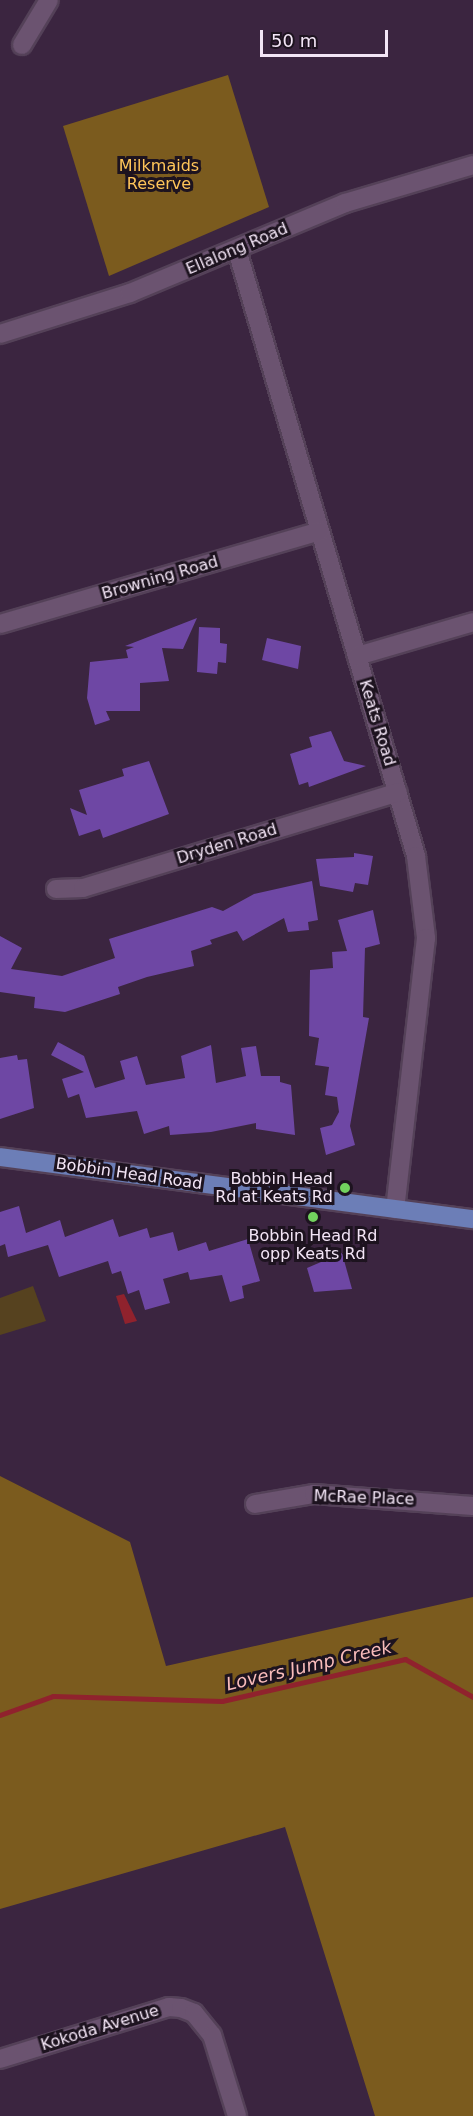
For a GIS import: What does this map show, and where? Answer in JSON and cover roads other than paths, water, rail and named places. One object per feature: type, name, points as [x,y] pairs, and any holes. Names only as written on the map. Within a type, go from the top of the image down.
[{"type":"main road","name":"Bobbin Head Road","points":[[0,1157],[473,1219]]},
{"type":"street","points":[[22,45],[49,0]]},
{"type":"street","name":"Ellalong Road","points":[[0,334],[130,293],[237,250],[345,202],[473,165]]},
{"type":"street","name":"Keats Road","points":[[237,250],[416,856],[426,938],[395,1209]]},
{"type":"street","name":"Browning Road","points":[[0,624],[320,531]]},
{"type":"street","points":[[357,656],[473,622]]},
{"type":"street","name":"Dryden Road","points":[[56,889],[83,888],[398,792]]},
{"type":"street","name":"McRae Place","points":[[255,1504],[314,1494],[473,1506]]},
{"type":"street","name":"Kokoda Avenue","points":[[0,2059],[169,2007],[181,2008],[194,2013],[212,2035],[237,2116]]},
{"type":"waterway","name":"Lovers Jump Creek","points":[[0,1715],[53,1696],[222,1701],[405,1659],[473,1697]]},
{"type":"place","name":"Bobbin Head Rd at Keats Rd","points":[[345,1188]]},
{"type":"place","name":"Bobbin Head Rd opp Keats Rd","points":[[313,1217]]},
{"type":"park label","name":"Milkmaids Reserve","points":[[159,175]]}]
